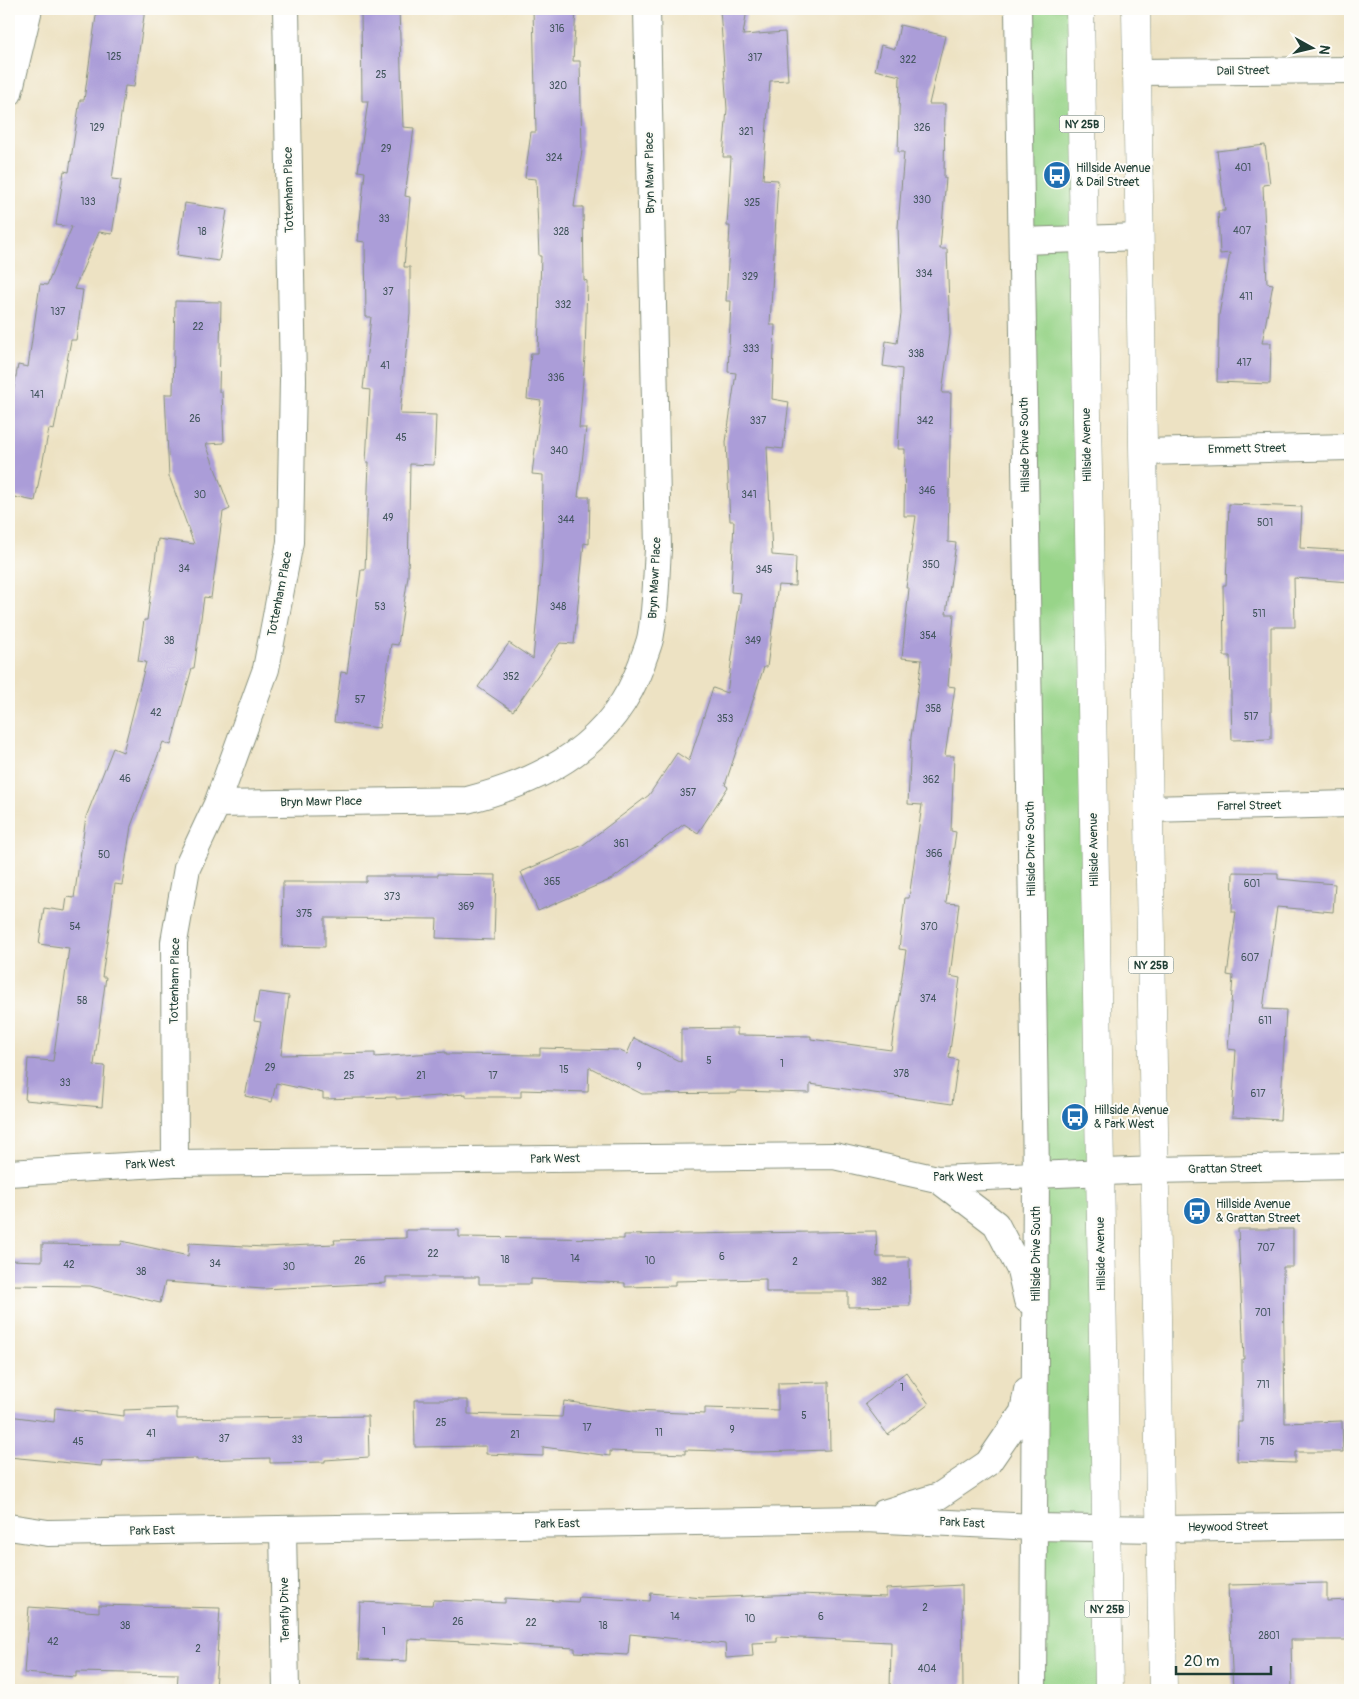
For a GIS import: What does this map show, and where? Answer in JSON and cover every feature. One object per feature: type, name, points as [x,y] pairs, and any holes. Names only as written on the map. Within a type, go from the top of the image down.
[{"type":"main road","name":"Hillside Avenue","points":[[1080,9],[1108,1690]]},
{"type":"main road","name":"NY 25B","points":[[1136,9],[1163,1690]]},
{"type":"street","points":[[9,93],[29,9]]},
{"type":"street","name":"Tottenham Place","points":[[175,1163],[174,942],[187,868],[217,804],[266,669],[290,542],[293,380],[286,9]]},
{"type":"street","name":"Bryn Mawr Place","points":[[217,804],[467,800],[503,791],[551,770],[589,742],[615,715],[634,685],[651,635],[658,550],[647,9]]},
{"type":"street","name":"Hillside Drive South","points":[[1018,9],[1036,1176],[1033,1690]]},
{"type":"street","name":"Dail Street","points":[[1137,72],[1350,70]]},
{"type":"street","points":[[1022,241],[1140,237]]},
{"type":"street","name":"Emmett Street","points":[[1143,452],[1350,446]]},
{"type":"street","name":"Farrel Street","points":[[1149,809],[1350,804]]},
{"type":"street","name":"Park West","points":[[9,1173],[175,1163],[834,1156],[937,1179],[1099,1172]]},
{"type":"street","name":"Grattan Street","points":[[1099,1172],[1350,1166]]},
{"type":"street","points":[[865,1519],[939,1496],[988,1463],[1023,1412],[1035,1340],[1020,1270],[996,1224],[937,1179]]},
{"type":"street","name":"Park East","points":[[9,1526],[48,1533],[865,1519],[1106,1527]]},
{"type":"street","name":"Heywood Street","points":[[1106,1527],[1350,1526]]},
{"type":"street","name":"Tenafly Drive","points":[[283,1530],[286,1690]]},
{"type":"green space","points":[[1018,9],[1080,9],[1109,1690],[1033,1690]]},
{"type":"building","points":[[97,9],[145,9],[134,87],[125,86],[112,179],[121,180],[112,234],[99,232],[74,289],[83,290],[76,340],[71,340],[54,430],[49,429],[35,501],[9,496],[9,415],[18,365],[28,367],[40,284],[47,285],[72,227],[56,225],[64,171],[69,172],[80,100],[84,100]]},
{"type":"building","points":[[361,9],[399,9],[403,127],[414,128],[405,196],[410,197],[404,267],[410,267],[410,314],[400,414],[436,415],[434,465],[410,464],[408,576],[398,645],[391,644],[379,728],[334,722],[341,672],[347,673],[361,570],[365,570],[369,462],[366,462],[370,390],[363,389],[371,317],[366,317],[365,242],[358,241],[365,172],[358,171],[368,101],[362,101]]},
{"type":"building","points":[[533,9],[576,9],[573,61],[580,61],[582,150],[574,207],[583,207],[584,280],[587,281],[585,357],[579,428],[586,428],[578,497],[590,497],[589,544],[584,543],[574,644],[560,643],[513,711],[478,687],[509,643],[533,659],[542,561],[543,475],[532,474],[541,401],[527,399],[531,353],[538,353],[541,256],[539,256],[536,179],[525,178],[531,132],[536,132]]},
{"type":"building","points":[[720,9],[747,9],[743,35],[785,32],[788,80],[770,81],[763,179],[778,180],[770,325],[775,325],[772,399],[789,402],[783,449],[767,447],[772,555],[796,557],[795,586],[778,585],[767,667],[764,667],[725,785],[728,787],[698,833],[684,824],[612,879],[538,911],[521,872],[583,845],[649,795],[677,753],[689,761],[713,688],[727,693],[741,593],[731,592],[734,521],[730,521],[726,442],[736,373],[728,372],[731,301],[726,301],[730,226],[727,226],[731,157],[723,157],[727,109]]},
{"type":"building","points":[[900,25],[945,36],[929,104],[945,104],[944,178],[946,178],[940,249],[947,249],[950,334],[942,393],[951,393],[948,542],[956,543],[946,614],[954,614],[948,686],[955,687],[945,756],[954,756],[951,831],[956,832],[946,903],[959,904],[950,976],[960,978],[949,1058],[958,1060],[952,1104],[810,1084],[810,1093],[737,1091],[737,1093],[642,1094],[589,1067],[588,1092],[521,1090],[521,1097],[466,1097],[466,1094],[396,1099],[396,1097],[323,1099],[323,1093],[276,1083],[272,1102],[245,1096],[261,1022],[254,1021],[259,992],[289,996],[281,1055],[375,1053],[375,1057],[446,1052],[446,1054],[540,1055],[540,1048],[618,1050],[627,1054],[634,1038],[681,1062],[681,1029],[737,1028],[737,1035],[811,1036],[811,1039],[891,1050],[906,950],[899,949],[905,898],[909,898],[922,805],[908,804],[911,737],[922,660],[902,658],[909,588],[906,588],[916,516],[904,516],[905,449],[898,449],[902,369],[883,366],[886,341],[897,343],[901,314],[898,227],[904,152],[898,152],[900,76],[875,70],[881,45],[895,49]]},
{"type":"building","points":[[1265,145],[1270,184],[1263,185],[1267,283],[1273,284],[1262,343],[1271,343],[1270,384],[1217,382],[1219,315],[1230,253],[1220,254],[1218,211],[1225,211],[1217,151]]},
{"type":"building","points":[[185,203],[227,210],[219,261],[177,255]]},
{"type":"building","points":[[175,301],[221,302],[219,392],[222,392],[224,443],[206,444],[230,509],[223,512],[211,598],[204,597],[194,668],[192,668],[171,745],[163,742],[131,826],[122,885],[115,884],[102,977],[106,977],[94,1065],[105,1066],[102,1107],[25,1100],[28,1059],[53,1061],[69,948],[39,944],[44,908],[65,911],[67,897],[74,898],[86,817],[113,748],[123,752],[146,662],[138,661],[144,620],[147,620],[158,539],[194,544],[169,476],[165,394],[173,394]]},
{"type":"building","points":[[1229,504],[1302,507],[1300,548],[1350,551],[1350,582],[1294,578],[1295,627],[1271,627],[1271,739],[1232,740],[1230,656],[1224,656],[1223,585],[1226,585]]},
{"type":"building","points":[[1233,872],[1278,873],[1278,879],[1335,884],[1333,912],[1277,907],[1263,1009],[1286,1010],[1280,1120],[1232,1117],[1236,1050],[1228,1049],[1233,976],[1227,975],[1236,912],[1232,912]]},
{"type":"building","points":[[438,874],[496,875],[494,940],[436,938],[437,919],[325,918],[325,947],[282,946],[283,882],[366,882],[366,876],[438,876]]},
{"type":"building","points":[[1238,1229],[1293,1229],[1293,1267],[1283,1267],[1285,1423],[1342,1421],[1343,1452],[1295,1452],[1295,1463],[1237,1461],[1238,1422],[1242,1422],[1242,1359],[1244,1359]]},
{"type":"building","points":[[406,1230],[459,1230],[459,1237],[624,1239],[624,1235],[876,1231],[877,1257],[909,1257],[910,1306],[848,1307],[848,1292],[766,1292],[766,1279],[675,1281],[675,1286],[625,1287],[625,1283],[531,1279],[531,1284],[479,1284],[479,1277],[386,1277],[386,1283],[263,1289],[165,1282],[160,1303],[90,1286],[9,1285],[9,1260],[42,1261],[42,1244],[121,1245],[122,1241],[188,1256],[189,1243],[264,1247],[335,1244],[334,1240],[406,1238]]},
{"type":"building","points":[[906,1372],[929,1404],[888,1435],[865,1404]]},
{"type":"building","points":[[829,1382],[830,1450],[758,1452],[685,1450],[685,1454],[610,1451],[610,1456],[543,1447],[543,1456],[486,1454],[486,1446],[415,1447],[414,1400],[468,1400],[468,1414],[562,1417],[564,1401],[633,1411],[705,1414],[705,1408],[778,1410],[778,1383]]},
{"type":"building","points":[[55,1408],[124,1416],[124,1410],[177,1408],[177,1419],[368,1416],[369,1457],[325,1460],[325,1462],[270,1463],[270,1458],[102,1461],[101,1466],[9,1457],[9,1416],[54,1422]]},
{"type":"building","points":[[1327,1583],[1327,1601],[1350,1600],[1350,1640],[1291,1640],[1292,1690],[1233,1690],[1228,1585]]},
{"type":"building","points":[[962,1585],[963,1690],[890,1690],[891,1642],[777,1637],[777,1642],[752,1643],[753,1656],[726,1658],[725,1644],[630,1634],[628,1655],[575,1652],[575,1648],[408,1639],[407,1661],[358,1659],[360,1602],[432,1605],[433,1600],[505,1603],[505,1598],[578,1602],[579,1597],[650,1601],[651,1593],[702,1598],[798,1594],[886,1597],[886,1589]]},
{"type":"building","points":[[99,1605],[220,1608],[215,1690],[177,1690],[178,1674],[76,1672],[76,1677],[24,1673],[29,1607],[99,1612]]},
{"type":"place","name":"Hillside Avenue & Dail Street","points":[[1057,175]]},
{"type":"place","name":"Hillside Avenue & Park West","points":[[1075,1117]]},
{"type":"place","name":"Hillside Avenue & Grattan Street","points":[[1197,1211]]}]
